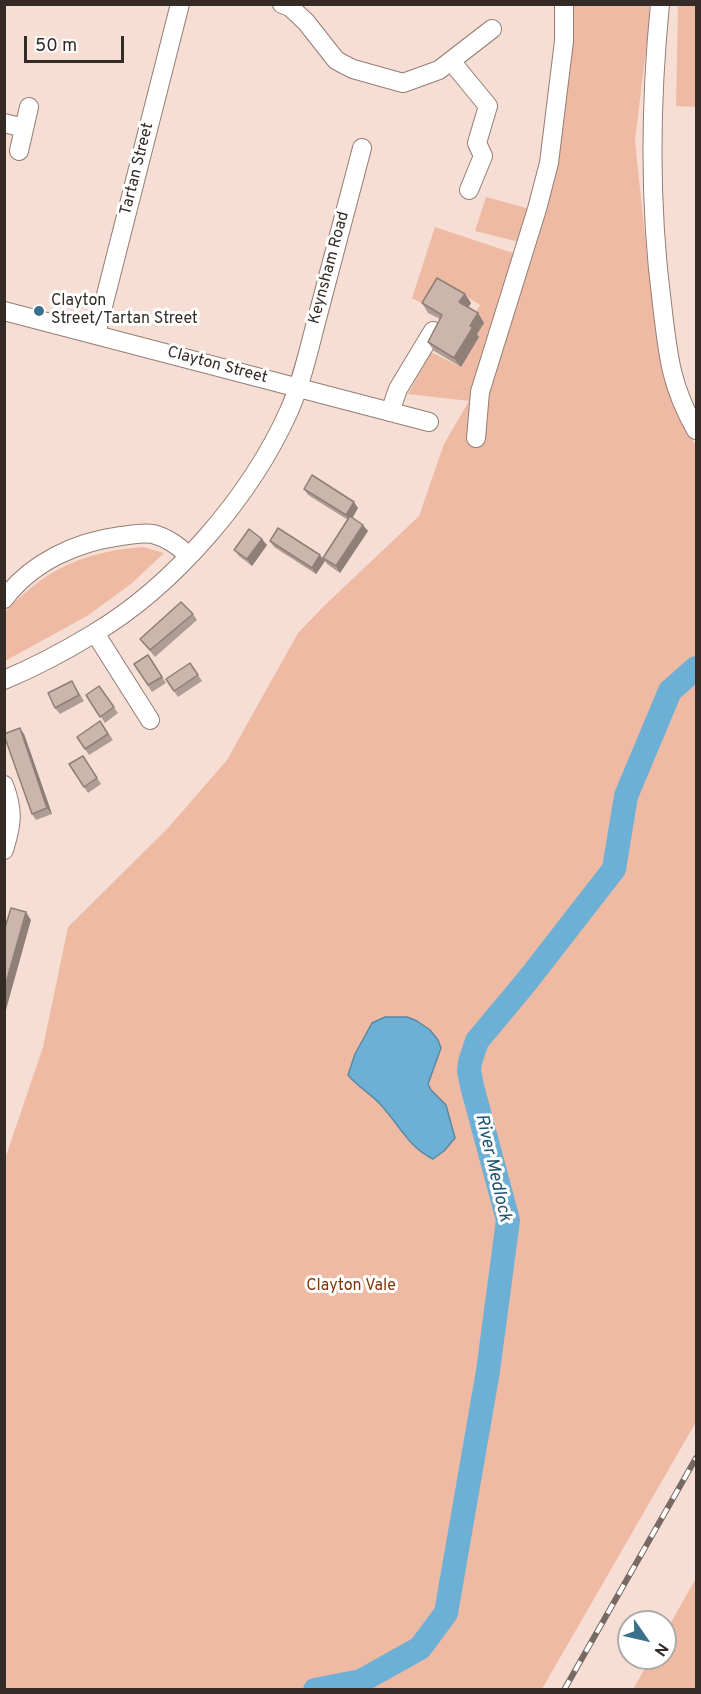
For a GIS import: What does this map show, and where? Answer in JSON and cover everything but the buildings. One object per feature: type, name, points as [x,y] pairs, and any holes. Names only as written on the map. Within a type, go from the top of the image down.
[{"type":"street","name":"Tartan Street","points":[[96,334],[180,4]]},
{"type":"street","points":[[282,4],[290,6],[306,22],[336,60],[353,69],[403,83],[439,70],[492,29]]},
{"type":"street","points":[[476,438],[480,392],[549,163],[564,41],[564,4]]},
{"type":"street","points":[[660,4],[653,68],[652,147],[653,211],[658,275],[671,373],[682,403],[696,430]]},
{"type":"street","points":[[451,61],[488,106],[477,143],[483,156],[469,190]]},
{"type":"street","points":[[19,151],[29,107]]},
{"type":"street","points":[[4,123],[24,128]]},
{"type":"street","name":"Keynsham Road","points":[[4,680],[34,667],[95,633],[154,589],[189,556],[249,481],[277,435],[298,387],[362,148]]},
{"type":"street","name":"Clayton Street","points":[[4,310],[429,422]]},
{"type":"street","points":[[390,412],[398,389],[433,331]]},
{"type":"street","points":[[4,599],[28,575],[51,558],[83,544],[106,538],[150,533],[176,544],[189,556]]},
{"type":"street","points":[[95,633],[150,720]]},
{"type":"street","points":[[4,785],[11,804],[12,815],[4,850]]},
{"type":"green space","name":"Clayton Vale","points":[[559,5],[649,5],[649,25],[635,141],[648,264],[669,392],[696,445],[696,1422],[542,1689],[5,1690],[5,1159],[43,1047],[68,927],[168,828],[227,760],[298,633],[419,516],[444,444],[469,401],[408,394],[431,352],[461,367],[479,337],[476,335],[474,316],[480,305],[446,284],[431,308],[412,298],[435,227],[519,255],[549,128]]},
{"type":"green space","points":[[678,5],[696,5],[696,107],[676,106]]},
{"type":"green space","points":[[486,197],[530,209],[519,242],[475,231]]},
{"type":"green space","points":[[143,547],[164,553],[131,584],[87,616],[5,661],[3,629],[5,614],[13,603],[37,583],[79,560],[110,551]]},
{"type":"green space","points":[[696,1578],[696,1689],[633,1689],[644,1670],[677,1670],[677,1612]]},
{"type":"water","points":[[385,1017],[407,1017],[417,1021],[430,1030],[441,1048],[428,1084],[446,1105],[455,1138],[444,1151],[433,1159],[416,1148],[380,1104],[348,1075],[355,1054],[372,1023]]},
{"type":"waterway","name":"River Medlock","points":[[315,1690],[361,1681],[420,1648],[446,1613],[488,1371],[508,1220],[472,1086],[470,1062],[477,1041],[614,869],[626,796],[670,691],[696,668]]},
{"type":"railway","points":[[564,1690],[696,1458]]},
{"type":"place","name":"Clayton Street/Tartan Street","points":[[39,311]]}]
